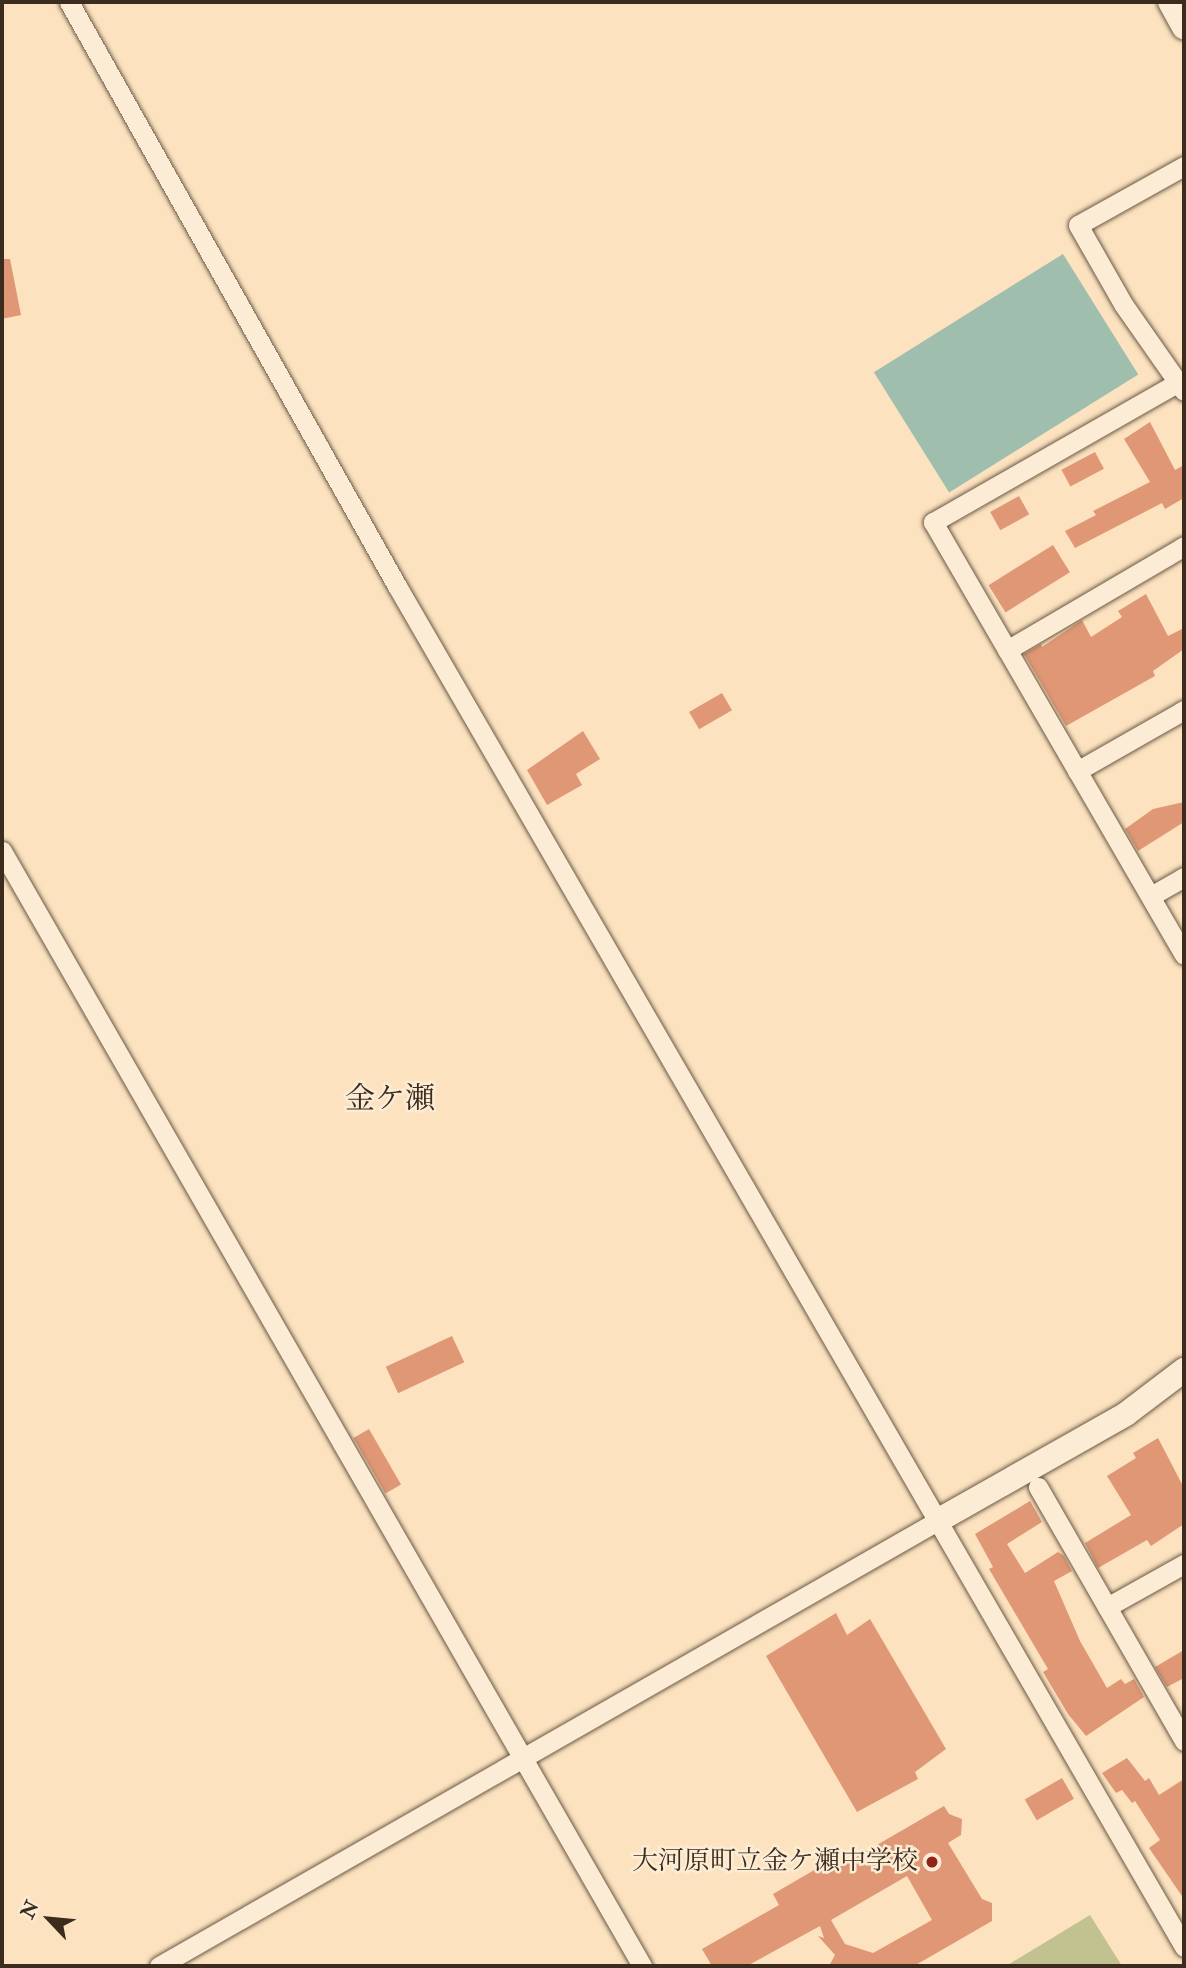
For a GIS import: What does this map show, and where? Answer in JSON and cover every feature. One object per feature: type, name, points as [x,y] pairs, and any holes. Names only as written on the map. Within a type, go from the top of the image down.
[{"type":"street","points":[[69,2],[397,586],[1184,1947]]},
{"type":"street","points":[[1170,2],[1184,27]]},
{"type":"street","points":[[1184,166],[1078,225],[1123,304],[1181,387],[933,522],[1184,955]]},
{"type":"street","points":[[1007,650],[1184,546]]},
{"type":"street","points":[[1077,771],[1184,710]]},
{"type":"street","points":[[2,851],[642,1966]]},
{"type":"street","points":[[1151,896],[1184,877]]},
{"type":"street","points":[[159,1966],[1126,1414],[1184,1370]]},
{"type":"street","points":[[1038,1487],[1107,1607],[1179,1718],[1184,1741]]},
{"type":"street","points":[[1107,1607],[1184,1564]]},
{"type":"green space","points":[[1090,1915],[1122,1966],[1006,1966]]},
{"type":"shaded area","points":[[1063,254],[1138,374],[949,493],[874,372]]},
{"type":"building","points":[[2,259],[10,259],[21,315],[2,319]]},
{"type":"building","points":[[1150,422],[1175,470],[1184,465],[1184,498],[1165,509],[1162,503],[1075,548],[1065,531],[1096,515],[1093,511],[1150,482],[1124,439]]},
{"type":"building","points":[[1095,452],[1104,469],[1070,487],[1061,470]]},
{"type":"building","points":[[1019,496],[1029,514],[1000,530],[990,512]]},
{"type":"building","points":[[1053,545],[1070,572],[1006,612],[989,585]]},
{"type":"building","points":[[1146,594],[1168,636],[1184,628],[1184,649],[1153,671],[1155,676],[1066,726],[1024,654],[1041,644],[1042,647],[1082,620],[1091,637],[1122,617],[1118,611]]},
{"type":"building","points":[[722,693],[732,710],[699,729],[689,712]]},
{"type":"building","points":[[583,731],[600,759],[576,774],[582,785],[547,805],[527,770]]},
{"type":"building","points":[[1184,802],[1184,822],[1138,851],[1125,829],[1153,809]]},
{"type":"building","points":[[452,1336],[464,1362],[398,1393],[386,1367]]},
{"type":"building","points":[[369,1429],[401,1484],[385,1493],[353,1438]]},
{"type":"building","points":[[1158,1438],[1184,1488],[1184,1524],[1151,1546],[1147,1540],[1098,1568],[1085,1543],[1131,1515],[1107,1476],[1136,1458],[1133,1453]]},
{"type":"building","points":[[1030,1501],[1042,1522],[1007,1544],[1025,1573],[1058,1552],[1064,1556],[1072,1571],[1054,1581],[1080,1641],[1107,1688],[1121,1679],[1125,1684],[1134,1679],[1144,1697],[1086,1736],[1068,1714],[1043,1672],[1048,1669],[989,1569],[993,1567],[975,1534]]},
{"type":"building","points":[[836,1613],[847,1635],[870,1619],[946,1749],[915,1772],[918,1779],[857,1812],[766,1656]]},
{"type":"building","points":[[1184,1650],[1184,1678],[1167,1687],[1155,1667]]},
{"type":"building","points":[[1127,1758],[1145,1781],[1149,1778],[1159,1795],[1184,1779],[1184,1899],[1149,1848],[1160,1840],[1135,1801],[1132,1803],[1122,1790],[1116,1793],[1102,1773]]},
{"type":"building","points":[[1062,1778],[1074,1799],[1037,1820],[1025,1800]]},
{"type":"building","points":[[944,1806],[949,1814],[962,1819],[961,1835],[948,1843],[982,1899],[992,1903],[992,1921],[914,1966],[829,1966],[835,1955],[818,1936],[824,1938],[820,1926],[747,1966],[712,1966],[702,1949],[779,1905],[773,1894],[823,1865],[827,1874]],"holes":[[[907,1876],[932,1920],[873,1953],[845,1944],[831,1920]]]},
{"type":"place","name":"大河原町立金ケ瀬中学校","points":[[932,1862]]},
{"type":"district","name":"金ケ瀬","points":[[390,1099]]}]
